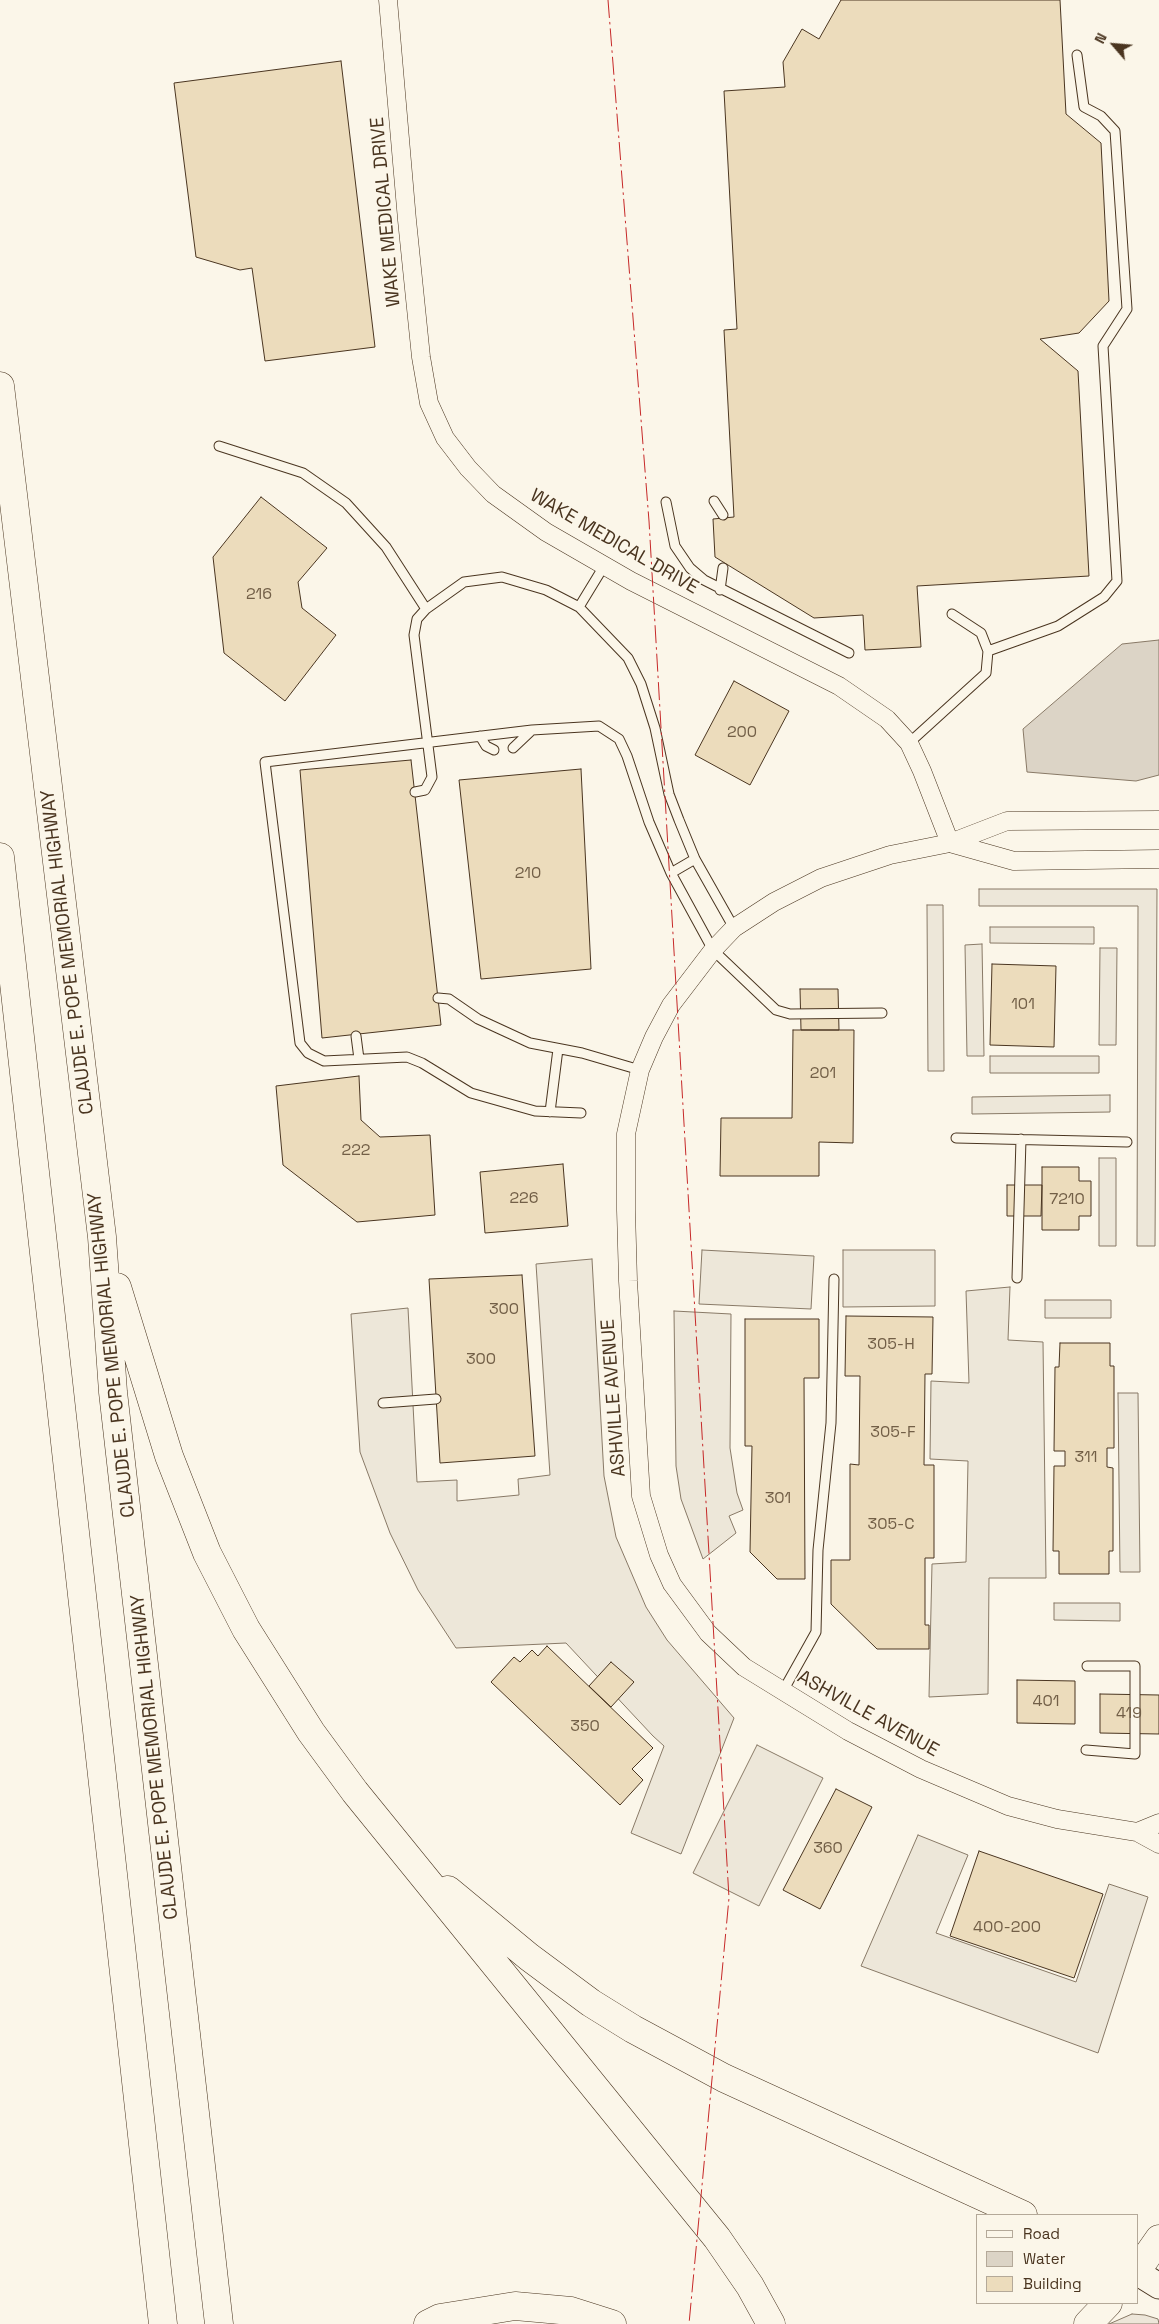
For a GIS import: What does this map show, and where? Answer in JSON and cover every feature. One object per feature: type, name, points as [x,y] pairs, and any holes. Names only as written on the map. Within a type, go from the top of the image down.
[{"type":"main road","name":"CLAUDE E. POPE MEMORIAL HIGHWAY","points":[[0,386],[102,1236],[114,1392],[219,2324]]},
{"type":"main road","points":[[0,857],[163,2324]]},
{"type":"main road","points":[[102,1236],[169,1456],[207,1553],[246,1629],[311,1732],[402,1851],[717,2238],[750,2286],[771,2324]]},
{"type":"main road","points":[[402,1851],[529,1957],[591,2003],[633,2029],[724,2078],[1021,2214]]},
{"type":"main road","points":[[1139,2268],[1159,2239]]},
{"type":"main road","points":[[1088,2324],[1107,2304]]},
{"type":"main road","points":[[428,2324],[440,2318],[515,2306],[572,2312],[612,2324]]},
{"type":"street","name":"WAKE MEDICAL DRIVE","points":[[388,0],[406,220],[421,357],[429,403],[445,438],[468,468],[493,494],[546,532],[604,566],[838,686],[887,719],[909,743],[950,843]]},
{"type":"street","name":"ASHVILLE AVENUE","points":[[1159,820],[1007,821],[950,843],[890,855],[821,878],[774,902],[734,928],[713,950],[671,1005],[654,1037],[640,1070],[626,1134],[628,1291],[641,1496],[659,1555],[672,1584],[693,1614],[708,1633],[744,1667],[848,1731],[921,1769],[1008,1806],[1057,1819],[1137,1832],[1159,1844]]},
{"type":"street","name":"ASHVILLE AVENUE","points":[[950,843],[1014,861],[1159,859]]},
{"type":"street","points":[[1137,1832],[1159,1823]]},
{"type":"street","points":[[1139,2274],[1159,2286]]},
{"type":"lane","points":[[988,651],[1058,626],[1104,597],[1116,581],[1103,346],[1126,309],[1115,131],[1101,116],[1084,106],[1078,55]]},
{"type":"lane","points":[[219,446],[303,473],[346,503],[386,547],[426,608]]},
{"type":"lane","points":[[714,501],[723,516]]},
{"type":"lane","points":[[666,502],[675,546],[690,568],[720,590],[849,653]]},
{"type":"lane","points":[[578,607],[604,566]]},
{"type":"lane","points":[[720,590],[723,568]]},
{"type":"lane","points":[[415,792],[424,790],[432,777],[414,635],[417,619],[426,608],[464,582],[502,577],[546,590],[578,607],[628,658],[641,684],[655,728],[669,794],[695,860],[734,928]]},
{"type":"lane","points":[[909,743],[986,673],[988,651],[981,633],[952,614]]},
{"type":"lane","points":[[581,1113],[534,1111],[471,1094],[422,1063],[407,1057],[324,1061],[308,1053],[300,1043],[265,762],[532,730],[599,726],[619,739],[627,756],[649,822],[671,873],[713,950],[776,1010],[790,1014],[882,1013]]},
{"type":"lane","points":[[512,748],[532,730]]},
{"type":"lane","points":[[480,736],[486,746],[494,750]]},
{"type":"lane","points":[[671,873],[695,860]]},
{"type":"lane","points":[[438,998],[449,999],[478,1019],[530,1043],[640,1070]]},
{"type":"lane","points":[[356,1036],[359,1060]]},
{"type":"lane","points":[[550,1112],[558,1049]]},
{"type":"lane","points":[[956,1138],[1127,1142]]},
{"type":"lane","points":[[1017,1278],[1021,1140]]},
{"type":"lane","points":[[783,1692],[816,1632],[818,1550],[831,1423],[834,1279]]},
{"type":"lane","points":[[383,1402],[436,1399]]},
{"type":"lane","points":[[1086,1750],[1135,1754],[1135,1666],[1087,1666]]},
{"type":"shaded area","points":[[979,889],[1157,889],[1155,1246],[1137,1246],[1138,906],[979,906]]},
{"type":"shaded area","points":[[927,905],[943,905],[944,1071],[928,1071]]},
{"type":"shaded area","points":[[990,927],[1094,927],[1094,944],[990,943]]},
{"type":"shaded area","points":[[982,944],[984,1056],[967,1056],[965,945]]},
{"type":"shaded area","points":[[1100,948],[1117,948],[1116,1045],[1099,1045]]},
{"type":"shaded area","points":[[990,1056],[1099,1056],[1099,1073],[990,1073]]},
{"type":"shaded area","points":[[1110,1095],[1110,1112],[972,1114],[972,1097]]},
{"type":"shaded area","points":[[1099,1158],[1116,1158],[1116,1246],[1099,1246]]},
{"type":"shaded area","points":[[702,1250],[814,1256],[811,1309],[699,1304]]},
{"type":"shaded area","points":[[843,1250],[935,1250],[935,1306],[843,1307]]},
{"type":"shaded area","points":[[592,1259],[604,1476],[616,1537],[646,1607],[667,1640],[734,1718],[681,1854],[631,1833],[664,1746],[566,1643],[456,1648],[418,1590],[390,1533],[360,1452],[351,1314],[408,1308],[417,1482],[457,1480],[457,1501],[519,1495],[518,1479],[550,1475],[536,1264]]},
{"type":"shaded area","points":[[1010,1287],[1008,1340],[1043,1342],[1046,1578],[989,1578],[988,1694],[929,1697],[932,1564],[966,1562],[968,1461],[930,1459],[931,1381],[969,1383],[966,1291]]},
{"type":"shaded area","points":[[1045,1300],[1111,1300],[1111,1318],[1045,1318]]},
{"type":"shaded area","points":[[674,1311],[731,1314],[730,1448],[737,1493],[743,1510],[729,1516],[736,1533],[703,1559],[681,1499],[676,1466]]},
{"type":"shaded area","points":[[1118,1393],[1138,1393],[1140,1572],[1120,1572]]},
{"type":"shaded area","points":[[1054,1603],[1120,1603],[1120,1621],[1054,1620]]},
{"type":"shaded area","points":[[757,1745],[823,1778],[759,1906],[693,1873]]},
{"type":"shaded area","points":[[918,1835],[968,1855],[936,1933],[1076,1982],[1109,1884],[1148,1897],[1098,2053],[861,1966]]},
{"type":"shaded area","points":[[1132,2314],[1158,2319],[1159,2324],[1109,2324]]},
{"type":"water","points":[[1159,640],[1159,775],[1136,781],[1027,772],[1023,729],[1122,644]]},
{"type":"building","points":[[841,0],[1060,0],[1066,114],[1101,143],[1109,301],[1079,333],[1040,339],[1078,371],[1089,576],[917,586],[921,647],[865,650],[863,615],[814,618],[715,557],[713,519],[734,517],[724,330],[737,329],[724,91],[785,87],[783,62],[802,29],[819,39]]},
{"type":"building","points":[[341,61],[375,347],[265,361],[252,268],[240,270],[196,257],[174,83]]},
{"type":"building","points":[[261,497],[327,548],[298,582],[302,608],[336,635],[285,701],[224,653],[213,557]]},
{"type":"building","points":[[734,681],[789,711],[750,785],[695,755]]},
{"type":"building","points":[[411,760],[441,1025],[322,1038],[300,770]]},
{"type":"building","points":[[581,769],[591,969],[481,979],[459,780]]},
{"type":"building","points":[[992,964],[1056,966],[1054,1047],[990,1045]]},
{"type":"building","points":[[800,989],[838,989],[839,1030],[801,1030]]},
{"type":"building","points":[[793,1030],[854,1030],[853,1143],[819,1142],[819,1176],[720,1176],[721,1118],[792,1118]]},
{"type":"building","points":[[359,1076],[361,1120],[380,1137],[430,1135],[435,1215],[357,1222],[283,1165],[276,1086]]},
{"type":"building","points":[[563,1164],[568,1226],[485,1233],[480,1172]]},
{"type":"building","points":[[1042,1167],[1079,1167],[1079,1181],[1091,1181],[1091,1216],[1079,1216],[1079,1230],[1042,1230]]},
{"type":"building","points":[[1007,1185],[1042,1185],[1041,1216],[1007,1216]]},
{"type":"building","points":[[522,1275],[535,1456],[440,1463],[429,1279]]},
{"type":"building","points":[[846,1316],[933,1317],[932,1374],[925,1374],[924,1465],[934,1465],[934,1558],[925,1558],[925,1625],[929,1625],[929,1649],[877,1649],[831,1604],[831,1560],[850,1560],[850,1464],[859,1465],[860,1376],[845,1376]]},
{"type":"building","points":[[745,1319],[819,1319],[819,1378],[804,1378],[805,1579],[777,1579],[750,1552],[752,1446],[745,1446]]},
{"type":"building","points":[[1060,1343],[1110,1343],[1110,1366],[1114,1366],[1114,1448],[1107,1448],[1107,1467],[1113,1468],[1113,1551],[1109,1551],[1109,1574],[1059,1574],[1059,1551],[1053,1551],[1054,1466],[1065,1466],[1065,1451],[1054,1451],[1055,1367],[1059,1367]]},
{"type":"building","points":[[547,1646],[653,1748],[632,1769],[643,1780],[620,1805],[491,1682],[514,1657],[520,1662],[532,1650],[538,1656]]},
{"type":"building","points":[[611,1662],[634,1682],[611,1707],[589,1686]]},
{"type":"building","points":[[1017,1680],[1075,1681],[1075,1724],[1017,1723]]},
{"type":"building","points":[[1100,1694],[1159,1695],[1159,1734],[1100,1733]]},
{"type":"building","points":[[836,1789],[872,1807],[820,1909],[783,1890]]},
{"type":"building","points":[[979,1851],[1103,1894],[1074,1978],[950,1936]]},
{"type":"power","points":[[608,0],[649,521],[729,1898],[689,2324]]}]
